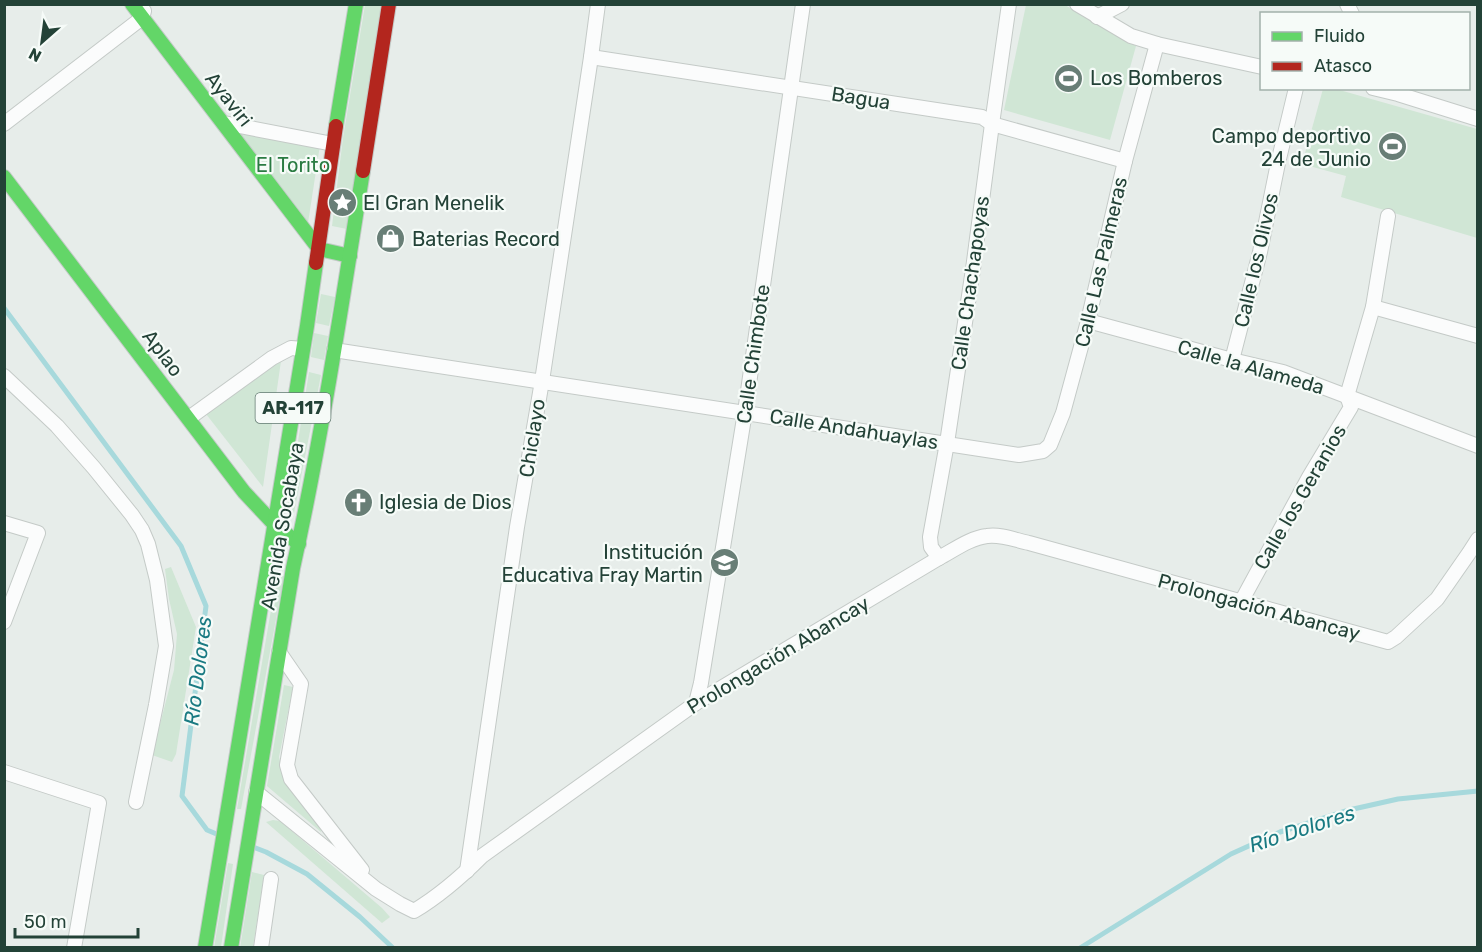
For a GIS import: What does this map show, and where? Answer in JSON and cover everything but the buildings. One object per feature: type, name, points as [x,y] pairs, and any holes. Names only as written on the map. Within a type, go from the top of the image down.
[{"type":"main road","name":"Ayaviri","points":[[132,4],[143,11],[319,249]]},
{"type":"main road","name":"Avenida Socabaya","points":[[205,948],[319,249],[333,144],[356,4]]},
{"type":"main road","name":"Avenida Socabaya","points":[[231,948],[293,568],[350,256],[389,4]]},
{"type":"main road","name":"Aplao","points":[[4,177],[244,492],[274,524],[299,544]]},
{"type":"main road","points":[[319,249],[350,256]]},
{"type":"street","name":"Chiclayo","points":[[466,871],[598,4]]},
{"type":"street","name":"Calle Chimbote","points":[[696,703],[745,412],[803,4]]},
{"type":"street","name":"Calle Chachapoyas","points":[[939,558],[931,547],[930,537],[973,269],[1009,4]]},
{"type":"street","points":[[1077,4],[1131,36],[1260,67]]},
{"type":"street","points":[[1097,17],[1122,4]]},
{"type":"street","points":[[4,124],[143,11]]},
{"type":"street","name":"Calle Las Palmeras","points":[[1019,455],[1043,451],[1050,445],[1063,413],[1088,321],[1125,161],[1157,44]]},
{"type":"street","name":"Bagua","points":[[591,57],[982,117],[992,124],[1125,161]]},
{"type":"street","name":"Calle los Olivos","points":[[1232,360],[1260,252],[1296,90]]},
{"type":"street","points":[[1396,91],[1478,119]]},
{"type":"street","points":[[224,123],[333,144]]},
{"type":"street","name":"Calle los Geranios","points":[[1241,602],[1309,477],[1351,407],[1347,396],[1373,307],[1388,216]]},
{"type":"street","points":[[1373,307],[1478,336]]},
{"type":"street","name":"Calle la Alameda","points":[[1088,321],[1283,372],[1478,446]]},
{"type":"street","points":[[189,418],[272,358],[291,348],[303,349]]},
{"type":"street","name":"Calle Andahuaylas","points":[[334,350],[1019,455]]},
{"type":"street","points":[[4,376],[57,426],[94,468],[137,522],[148,544],[157,580],[166,646],[136,802]]},
{"type":"street","points":[[4,523],[38,533],[4,622]]},
{"type":"street","name":"Prolongación Abancay","points":[[256,792],[376,889],[414,911],[433,900],[482,856],[696,703],[939,558],[975,539],[999,536],[1040,546],[1388,642],[1437,598],[1478,539]]},
{"type":"street","points":[[279,652],[301,684],[287,765],[291,779],[376,889]]},
{"type":"street","points":[[4,772],[99,803],[74,948]]},
{"type":"street","points":[[261,948],[271,879]]},
{"type":"green space","points":[[365,5],[381,5],[347,229],[332,226],[343,138]]},
{"type":"green space","name":"Los Bomberos","points":[[1026,5],[1065,5],[1136,46],[1110,140],[1004,110]]},
{"type":"green space","name":"Campo deportivo 24 de Junio","points":[[1323,90],[1340,90],[1477,129],[1477,238],[1341,197],[1346,176],[1302,164]]},
{"type":"green space","name":"El Torito","points":[[236,129],[320,145],[308,223]]},
{"type":"green space","points":[[321,294],[335,297],[329,326],[316,323]]},
{"type":"green space","points":[[314,333],[328,336],[324,360],[311,357]]},
{"type":"green space","points":[[281,361],[263,487],[206,414]]},
{"type":"green space","points":[[309,372],[321,375],[294,513],[287,511]]},
{"type":"green space","points":[[171,567],[196,627],[176,754],[172,762],[152,755],[174,670],[177,634],[165,569]]},
{"type":"green space","points":[[277,575],[284,576],[241,809],[237,809]]},
{"type":"green space","points":[[284,685],[293,687],[279,757],[284,780],[320,827],[321,832],[267,786]]},
{"type":"green space","points":[[280,821],[390,917],[382,923],[266,822]]},
{"type":"green space","points":[[228,863],[233,864],[221,947],[214,948]]},
{"type":"green space","points":[[252,872],[264,875],[253,947],[240,948]]},
{"type":"waterway","name":"Río Dolores","points":[[4,308],[181,546],[206,606],[182,796],[207,830],[219,835]]},
{"type":"waterway","name":"Río Dolores","points":[[1080,948],[1231,854],[1280,832],[1349,810],[1398,799],[1478,791]]},
{"type":"waterway","name":"Río Dolores","points":[[253,847],[307,874],[360,917],[393,948]]},
{"type":"traffic: fast","points":[[132,4],[319,249],[350,256]]},
{"type":"traffic: fast","points":[[336,126],[356,4]]},
{"type":"traffic: fast","points":[[231,948],[293,568],[322,420],[363,171]]},
{"type":"traffic: fast","points":[[4,177],[244,492],[274,524],[299,544]]},
{"type":"traffic: fast","points":[[205,948],[316,263]]},
{"type":"traffic: jam","points":[[363,171],[389,4]]},
{"type":"traffic: jam","points":[[316,263],[336,126]]},
{"type":"place","name":"Los Bomberos","points":[[1069,78]]},
{"type":"place","name":"Campo deportivo 24 de Junio","points":[[1392,147]]},
{"type":"place","name":"El Gran Menelik","points":[[342,203]]},
{"type":"place","name":"Baterias Record","points":[[391,239]]},
{"type":"place","name":"Iglesia de Dios","points":[[358,502]]},
{"type":"place","name":"Institución Educativa Fray Martin","points":[[724,563]]}]
